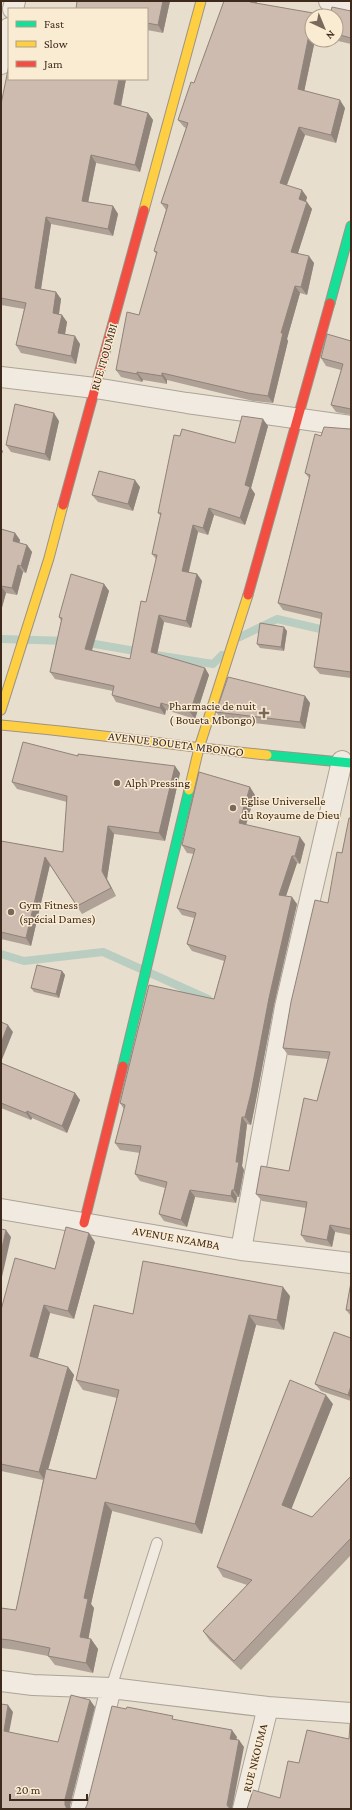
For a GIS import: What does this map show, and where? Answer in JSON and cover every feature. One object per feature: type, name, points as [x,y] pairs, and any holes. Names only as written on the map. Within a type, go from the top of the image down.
[{"type":"street","name":"RUE ITOUMBI","points":[[1,710],[49,558],[202,1]]},
{"type":"street","points":[[329,1],[351,5]]},
{"type":"street","points":[[1,64],[8,32]]},
{"type":"street","points":[[84,1222],[147,971],[199,748],[246,603],[299,419],[351,226]]},
{"type":"street","points":[[1,377],[95,388],[187,403],[351,426]]},
{"type":"street","name":"AVENUE BOUETA MBONGO","points":[[1,725],[70,731],[199,748],[346,762]]},
{"type":"street","points":[[241,1250],[285,1007],[346,762]]},
{"type":"street","name":"AVENUE NZAMBA","points":[[1,1209],[241,1250],[351,1264]]},
{"type":"street","points":[[1,1681],[33,1685],[112,1688],[268,1707],[351,1713]]},
{"type":"street","points":[[81,1809],[112,1688]]},
{"type":"street","name":"RUE NKOUMA","points":[[242,1809],[268,1707]]},
{"type":"lane","points":[[112,1688],[157,1543]]},
{"type":"building","points":[[77,1],[163,1],[158,25],[148,23],[148,8],[76,8]]},
{"type":"building","points":[[224,1],[251,1],[250,2],[304,11],[304,48],[306,48],[298,89],[340,100],[331,135],[299,127],[280,183],[302,190],[299,199],[307,202],[291,252],[309,256],[301,287],[295,286],[281,333],[283,333],[268,396],[248,393],[162,373],[162,376],[137,372],[137,374],[116,370],[127,312],[139,315],[157,252],[154,251],[168,205],[161,203],[188,123],[178,120],[191,82],[194,83]]},
{"type":"building","points":[[344,10],[351,11],[351,38],[344,36]]},
{"type":"building","points":[[8,70],[8,80],[119,80],[114,104],[148,113],[135,165],[91,155],[82,201],[113,206],[108,229],[46,217],[35,288],[56,292],[53,313],[62,315],[58,333],[75,336],[71,356],[16,345],[26,303],[1,298],[1,104]]},
{"type":"building","points":[[327,334],[351,341],[351,409],[331,405],[343,364],[321,358]]},
{"type":"building","points":[[15,404],[54,413],[45,454],[6,445]]},
{"type":"building","points":[[242,416],[263,419],[245,485],[250,487],[240,518],[209,508],[203,528],[193,525],[182,571],[197,574],[186,621],[159,615],[151,652],[205,668],[190,712],[161,703],[160,708],[112,695],[114,686],[50,672],[62,618],[59,617],[71,574],[104,584],[85,649],[130,659],[141,601],[146,602],[157,555],[152,554],[161,513],[158,513],[174,435],[180,436],[182,429],[235,443]]},
{"type":"building","points":[[324,427],[351,428],[351,672],[314,667],[322,613],[278,603],[310,475],[305,473],[315,434],[321,436]]},
{"type":"building","points":[[99,471],[135,480],[128,504],[92,495]]},
{"type":"building","points":[[1,529],[15,533],[13,541],[27,545],[21,566],[18,565],[12,588],[1,586]]},
{"type":"building","points":[[260,623],[284,627],[281,647],[257,644]]},
{"type":"building","points":[[228,677],[305,696],[300,722],[216,712]]},
{"type":"building","points":[[23,742],[78,756],[78,754],[175,766],[159,833],[108,826],[102,871],[111,888],[77,906],[45,857],[26,938],[1,932],[1,841],[63,852],[67,796],[12,782]]},
{"type":"building","points":[[199,772],[250,787],[239,823],[300,837],[295,856],[292,856],[279,895],[292,897],[269,998],[251,1093],[245,1117],[242,1117],[236,1162],[239,1162],[234,1190],[232,1190],[231,1196],[190,1190],[181,1220],[159,1214],[167,1182],[135,1174],[141,1146],[115,1143],[125,1105],[120,1103],[149,985],[214,999],[226,956],[187,944],[196,913],[177,908],[195,849],[182,845]]},
{"type":"building","points":[[349,818],[351,818],[351,1229],[330,1225],[327,1240],[301,1235],[307,1202],[256,1194],[261,1166],[289,1171],[304,1098],[317,1101],[330,1052],[283,1048],[291,1002],[315,900],[328,903],[337,852],[342,853]]},
{"type":"building","points":[[37,965],[62,971],[56,994],[31,988]]},
{"type":"building","points":[[1,1022],[8,1025],[1,1043]]},
{"type":"building","points":[[1,1063],[75,1093],[62,1126],[27,1111],[26,1113],[1,1103]]},
{"type":"building","points":[[66,1227],[89,1233],[68,1311],[44,1305],[30,1356],[68,1367],[39,1472],[1,1464],[1,1310],[15,1258],[55,1269]]},
{"type":"building","points":[[1,1229],[6,1230],[1,1252]]},
{"type":"building","points":[[143,1261],[283,1287],[277,1320],[249,1315],[195,1524],[105,1502],[84,1598],[88,1599],[80,1637],[91,1639],[86,1663],[48,1656],[50,1648],[1,1639],[1,1608],[16,1610],[46,1469],[96,1479],[119,1390],[76,1380],[94,1305],[133,1314]]},
{"type":"building","points":[[351,1282],[351,1310],[346,1310]]},
{"type":"building","points":[[334,1332],[351,1338],[351,1386],[348,1395],[315,1384]]},
{"type":"building","points":[[290,1380],[326,1395],[282,1505],[312,1517],[351,1476],[351,1538],[234,1661],[203,1631],[252,1580],[217,1567]]},
{"type":"building","points":[[71,1695],[90,1700],[65,1799],[67,1809],[1,1809],[1,1704],[8,1705],[4,1731],[58,1742]]},
{"type":"building","points":[[112,1706],[126,1709],[127,1707],[173,1716],[172,1719],[232,1730],[230,1739],[239,1740],[227,1805],[230,1809],[85,1809]]},
{"type":"building","points":[[350,1724],[351,1809],[247,1809],[253,1790],[280,1798],[288,1761],[299,1763],[307,1730],[349,1739]]},
{"type":"waterway","points":[[240,637],[277,619],[329,631]]},
{"type":"waterway","points":[[1,639],[68,641]]},
{"type":"waterway","points":[[83,642],[141,652]]},
{"type":"waterway","points":[[156,655],[213,664],[222,655]]},
{"type":"waterway","points":[[1,954],[24,961],[103,952],[208,999]]},
{"type":"traffic: fast","points":[[330,303],[351,226]]},
{"type":"traffic: fast","points":[[267,755],[351,763]]},
{"type":"traffic: fast","points":[[123,1066],[189,790]]},
{"type":"traffic: slow","points":[[144,210],[201,1]]},
{"type":"traffic: slow","points":[[1,710],[49,558],[63,505]]},
{"type":"traffic: slow","points":[[189,790],[199,748],[248,595]]},
{"type":"traffic: slow","points":[[1,725],[267,755]]},
{"type":"traffic: jam","points":[[63,505],[144,210]]},
{"type":"traffic: jam","points":[[248,595],[330,303]]},
{"type":"traffic: jam","points":[[84,1223],[123,1066]]},
{"type":"place","name":"Pharmacie de nuit ( Boueta Mbongo)","points":[[264,713]]},
{"type":"place","name":"Alph Pressing","points":[[117,783]]},
{"type":"place","name":"Eglise Universelle du Royaume de Dieu","points":[[233,808]]},
{"type":"place","name":"Gym Fitness (spécial Dames)","points":[[11,912]]}]
